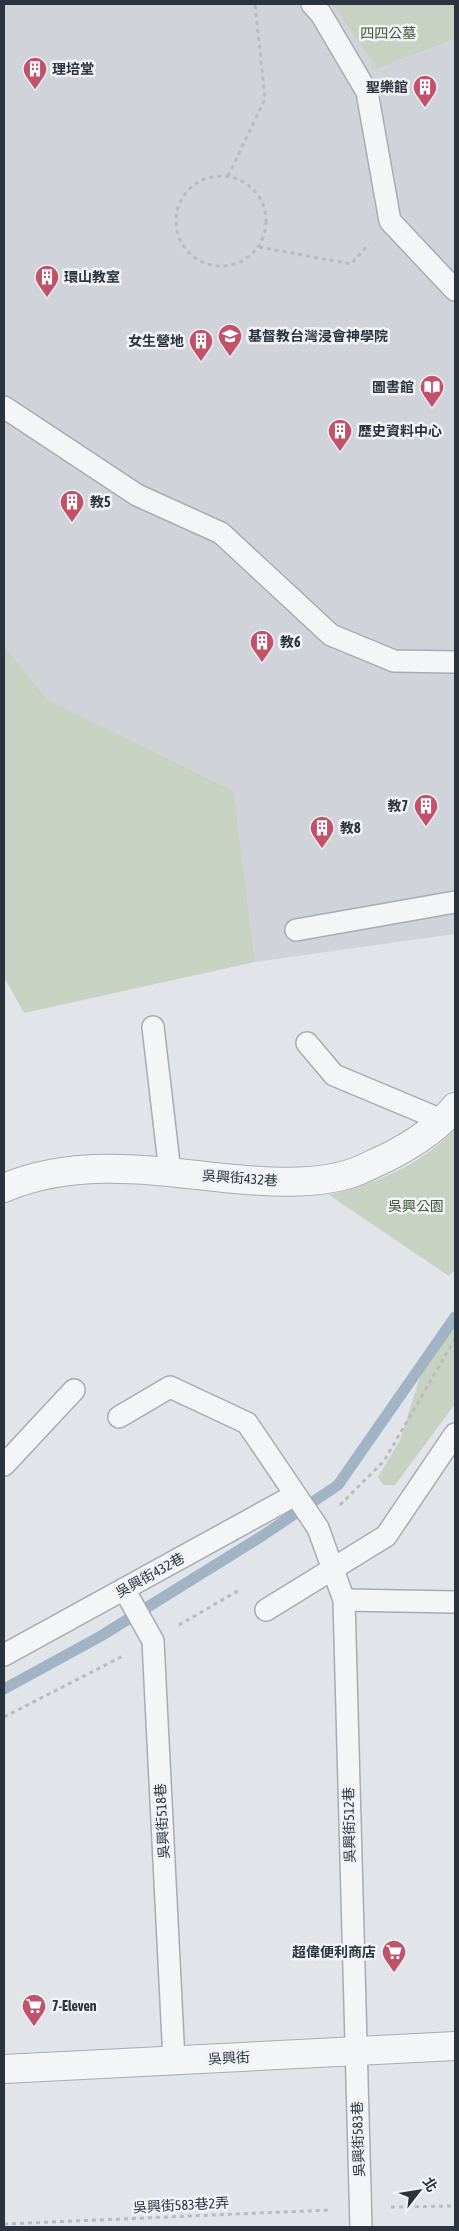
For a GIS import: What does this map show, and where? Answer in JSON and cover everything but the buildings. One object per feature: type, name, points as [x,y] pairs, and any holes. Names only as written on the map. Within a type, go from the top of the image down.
[{"type":"street","name":"吳興街432巷","points":[[4,1183],[72,1170],[133,1168],[265,1183],[310,1180],[354,1172],[404,1149],[449,1114]]},
{"type":"street","name":"吳興街","points":[[4,2069],[455,2046]]},
{"type":"lane","points":[[312,4],[321,14],[367,92],[390,222],[455,290]]},
{"type":"lane","points":[[4,407],[137,495],[221,533],[330,635],[394,662],[455,662]]},
{"type":"lane","points":[[296,930],[455,902]]},
{"type":"lane","points":[[153,1026],[170,1172]]},
{"type":"lane","points":[[307,1043],[334,1075],[449,1114]]},
{"type":"lane","name":"吳興街512巷","points":[[120,1417],[170,1386],[247,1423],[318,1528],[344,1600],[355,2051]]},
{"type":"lane","points":[[4,1465],[74,1390]]},
{"type":"lane","points":[[266,1610],[332,1567],[386,1536],[455,1434]]},
{"type":"lane","name":"吳興街432巷","points":[[4,1654],[295,1495]]},
{"type":"lane","name":"吳興街518巷","points":[[124,1589],[152,1641],[174,2061]]},
{"type":"lane","points":[[344,1600],[455,1602]]},
{"type":"lane","name":"吳興街583巷","points":[[355,2051],[360,2218]]},
{"type":"path","points":[[228,176],[265,99],[256,4]]},
{"type":"path","points":[[213,176],[228,176],[243,181],[255,191],[263,204],[266,219],[265,234],[259,247],[249,257],[236,264],[214,265],[194,257],[184,246],[178,233],[176,218],[179,205],[187,191],[199,182],[213,176]]},
{"type":"path","points":[[259,247],[351,264],[390,222]]},
{"type":"path","points":[[4,1717],[152,1641]]},
{"type":"path","name":"吳興街583巷2弄","points":[[4,2224],[360,2218],[455,2206]]},
{"type":"shaded area","name":"基督教台灣浸會神學院","points":[[4,4],[332,4],[377,69],[455,39],[455,934],[255,962],[234,791],[47,699],[4,645]]},
{"type":"green space","name":"四四公墓","points":[[332,4],[455,4],[455,39],[377,69]]},
{"type":"green space","points":[[4,645],[47,699],[234,791],[255,962],[24,1013],[4,977]]},
{"type":"green space","name":"吳興公園","points":[[455,1129],[455,1270],[449,1276],[329,1195],[364,1185],[413,1163],[442,1142]]},
{"type":"green space","points":[[455,1314],[455,1404],[395,1485],[383,1485],[378,1477],[400,1440],[419,1380],[434,1346]]},
{"type":"waterway","points":[[4,1689],[101,1636],[262,1536],[338,1485],[455,1317]]},
{"type":"place","name":"理培堂","points":[[35,90]]},
{"type":"place","name":"聖樂館","points":[[425,108]]},
{"type":"place","name":"環山教室","points":[[47,298]]},
{"type":"place","name":"基督教台灣浸會神學院","points":[[230,357]]},
{"type":"place","name":"女生營地","points":[[201,362]]},
{"type":"place","name":"圖書館","points":[[432,408]]},
{"type":"place","name":"歷史資料中心","points":[[340,452]]},
{"type":"place","name":"教5","points":[[72,523]]},
{"type":"place","name":"教6","points":[[262,663]]},
{"type":"place","name":"教7","points":[[426,827]]},
{"type":"place","name":"教8","points":[[322,849]]},
{"type":"place","name":"超偉便利商店","points":[[394,1973]]},
{"type":"place","name":"7-Eleven","points":[[34,2027]]}]
